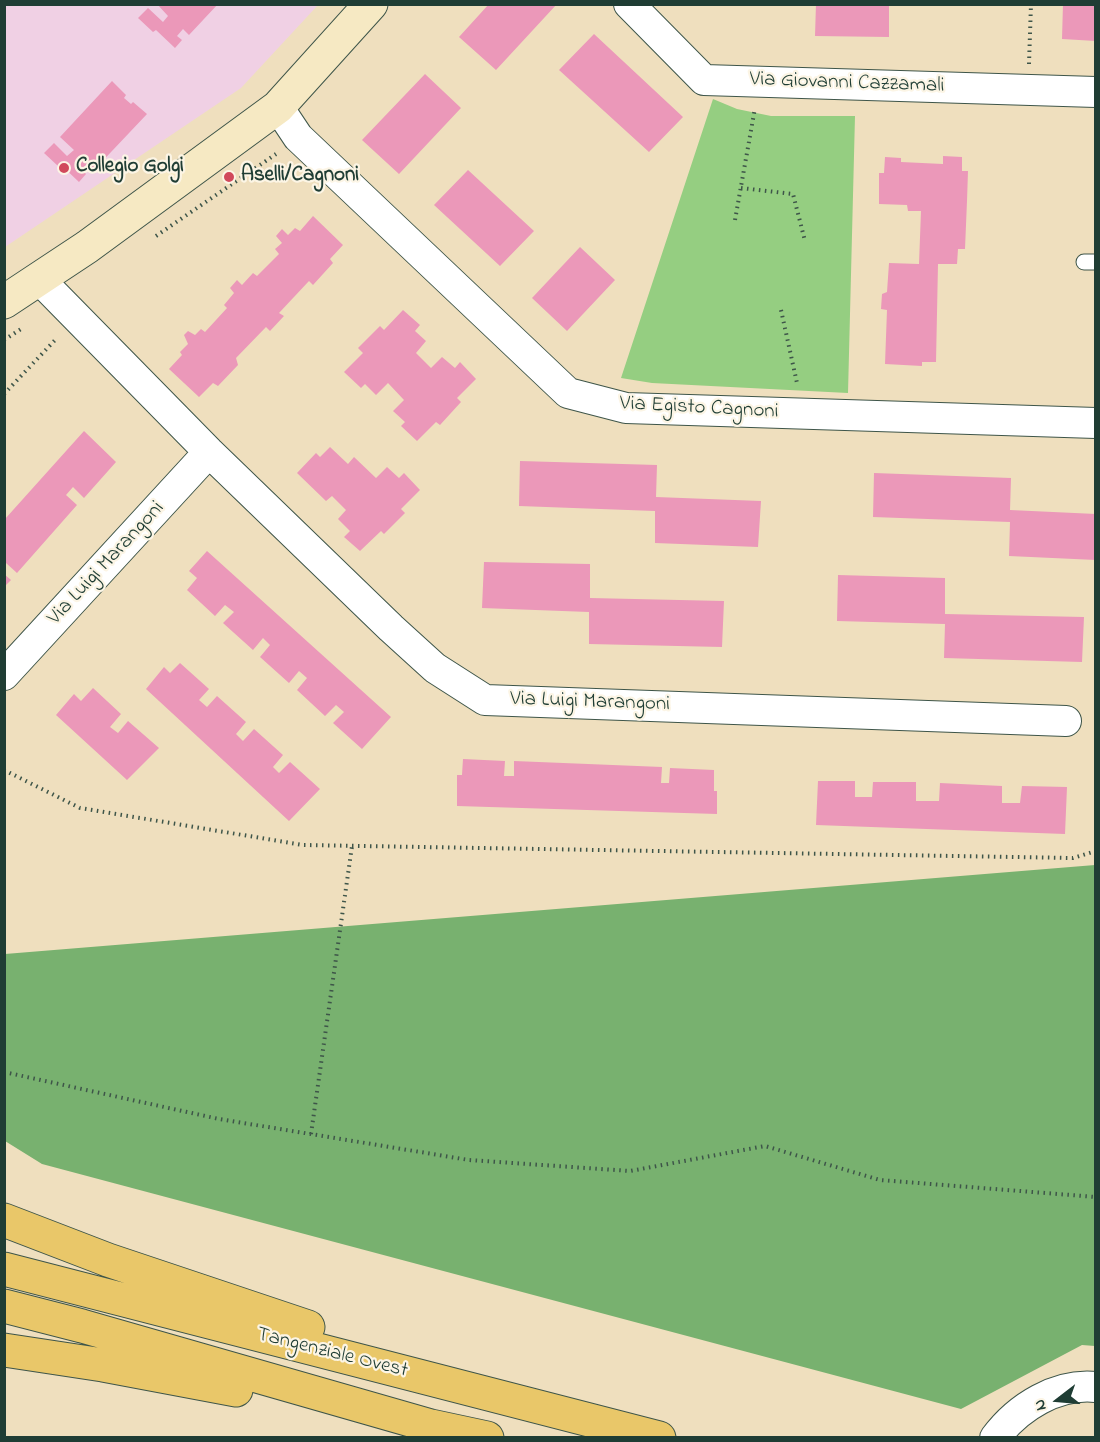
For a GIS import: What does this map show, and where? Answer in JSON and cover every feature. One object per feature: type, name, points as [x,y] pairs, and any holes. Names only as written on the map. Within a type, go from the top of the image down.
[{"type":"highway","points":[[4,1220],[108,1260],[557,1412]]},
{"type":"highway","name":"Tangenziale Ovest","points":[[4,1269],[659,1437]]},
{"type":"highway","name":"Tangenziale Ovest","points":[[4,1306],[93,1329],[431,1426],[487,1437]]},
{"type":"highway","points":[[4,1350],[104,1365],[431,1426]]},
{"type":"street","points":[[4,302],[40,280],[278,107],[371,4]]},
{"type":"street","name":"Via Giovanni Cazzamali","points":[[629,4],[704,80],[1095,92]]},
{"type":"street","name":"Via Egisto Cagnoni","points":[[278,107],[298,137],[568,393],[626,408],[1095,423]]},
{"type":"street","name":"Via Luigi Marangoni","points":[[40,280],[209,452],[391,628],[435,668],[485,700],[1066,721]]},
{"type":"street","name":"Via Luigi Marangoni","points":[[5,672],[209,452]]},
{"type":"street","points":[[995,1437],[1024,1410],[1053,1393],[1077,1386],[1095,1387]]},
{"type":"path","points":[[735,220],[755,105]]},
{"type":"path","points":[[741,188],[793,194],[805,241]]},
{"type":"path","points":[[781,310],[797,383],[808,385]]},
{"type":"path","points":[[4,394],[76,317]]},
{"type":"path","points":[[4,770],[80,808],[303,844],[1073,858],[1095,851]]},
{"type":"path","points":[[311,1134],[352,846]]},
{"type":"path","points":[[4,1072],[219,1119],[469,1160],[630,1171],[765,1146],[880,1180],[1095,1197]]},
{"type":"shaded area","name":"Collegio Golgi","points":[[5,5],[318,5],[241,88],[5,247]]},
{"type":"green space","points":[[713,99],[737,109],[771,116],[855,116],[848,393],[652,383],[621,378]]},
{"type":"green space","points":[[1095,865],[1095,1346],[1082,1345],[961,1409],[42,1164],[5,1141],[5,954]]},
{"type":"building","points":[[157,4],[218,4],[189,35],[183,29],[177,36],[182,40],[175,48],[156,30],[153,32],[138,18],[148,8],[163,22],[168,16]]},
{"type":"building","points":[[489,4],[557,4],[496,70],[459,37]]},
{"type":"building","points":[[816,4],[889,4],[889,37],[815,36]]},
{"type":"building","points":[[1063,4],[1096,4],[1096,41],[1062,39]]},
{"type":"building","points":[[594,34],[683,117],[649,152],[559,70]]},
{"type":"building","points":[[425,74],[461,108],[399,174],[362,140]]},
{"type":"building","points":[[112,81],[126,95],[124,98],[131,104],[133,102],[147,114],[94,170],[87,164],[82,170],[86,174],[79,182],[44,153],[54,143],[67,156],[74,150],[60,137]]},
{"type":"building","points":[[943,156],[962,157],[962,171],[968,171],[967,201],[965,249],[958,249],[957,264],[938,264],[936,362],[922,362],[922,366],[885,364],[887,310],[881,309],[882,294],[887,292],[889,263],[919,264],[921,211],[908,211],[907,205],[879,204],[879,173],[884,173],[885,157],[901,158],[901,162],[943,164]]},
{"type":"building","points":[[468,170],[534,231],[500,266],[434,205]]},
{"type":"building","points":[[313,216],[343,245],[330,259],[333,263],[313,285],[309,281],[279,313],[284,316],[270,331],[266,327],[236,358],[238,365],[218,386],[213,383],[199,397],[169,369],[182,355],[180,352],[188,344],[184,335],[188,331],[195,335],[201,329],[205,332],[227,308],[224,305],[234,293],[230,288],[237,280],[242,285],[253,273],[257,276],[279,254],[275,249],[282,243],[276,236],[282,229],[288,235],[295,228],[300,231]]},
{"type":"building","points":[[580,247],[615,280],[567,331],[532,298]]},
{"type":"building","points":[[403,310],[420,325],[415,331],[426,341],[416,353],[431,368],[442,357],[455,368],[460,362],[476,379],[457,398],[461,402],[440,425],[436,422],[417,441],[401,426],[405,422],[393,411],[404,400],[388,383],[376,395],[365,384],[361,388],[344,372],[363,353],[358,348],[380,326],[384,330]]},
{"type":"building","points":[[84,431],[116,462],[84,498],[73,487],[66,495],[77,505],[17,573],[5,564],[5,519]]},
{"type":"building","points":[[330,447],[348,464],[354,457],[376,478],[387,467],[399,478],[404,473],[420,490],[401,509],[405,513],[384,534],[381,531],[360,551],[344,537],[350,531],[338,519],[346,510],[332,496],[326,501],[297,473],[316,453],[320,457]]},
{"type":"building","points":[[520,461],[657,465],[656,497],[761,501],[758,547],[655,543],[655,511],[519,506]]},
{"type":"building","points":[[874,473],[1011,478],[1010,510],[1096,514],[1096,560],[1009,556],[1010,522],[873,517]]},
{"type":"building","points":[[207,551],[391,717],[362,749],[333,723],[344,712],[336,705],[325,716],[297,690],[307,678],[299,671],[289,683],[260,657],[270,645],[263,638],[253,650],[223,623],[234,612],[225,605],[215,616],[187,590],[197,578],[189,571]]},
{"type":"building","points":[[484,562],[590,564],[590,598],[724,601],[722,647],[589,644],[589,612],[482,608]]},
{"type":"building","points":[[4,574],[11,580],[4,587]]},
{"type":"building","points":[[838,575],[945,578],[945,614],[1084,617],[1082,662],[944,658],[945,624],[837,621]]},
{"type":"building","points":[[180,663],[209,689],[199,700],[207,707],[217,696],[246,722],[236,734],[243,741],[254,729],[283,755],[273,767],[279,773],[290,762],[320,789],[289,821],[146,689],[164,667],[170,673]]},
{"type":"building","points":[[93,688],[121,714],[110,727],[118,733],[128,721],[159,748],[127,780],[56,715],[74,694],[81,701]]},
{"type":"building","points":[[463,759],[505,761],[504,776],[514,776],[514,761],[662,767],[661,783],[669,783],[670,768],[714,770],[717,814],[457,806],[457,775],[462,775]]},
{"type":"building","points":[[818,781],[855,781],[855,797],[872,797],[873,782],[916,782],[916,801],[939,801],[940,783],[1002,786],[1002,803],[1020,803],[1022,786],[1067,787],[1065,834],[816,825]]},
{"type":"place","name":"Collegio Golgi","points":[[64,168]]},
{"type":"place","name":"Aselli/Cagnoni","points":[[229,177]]}]
